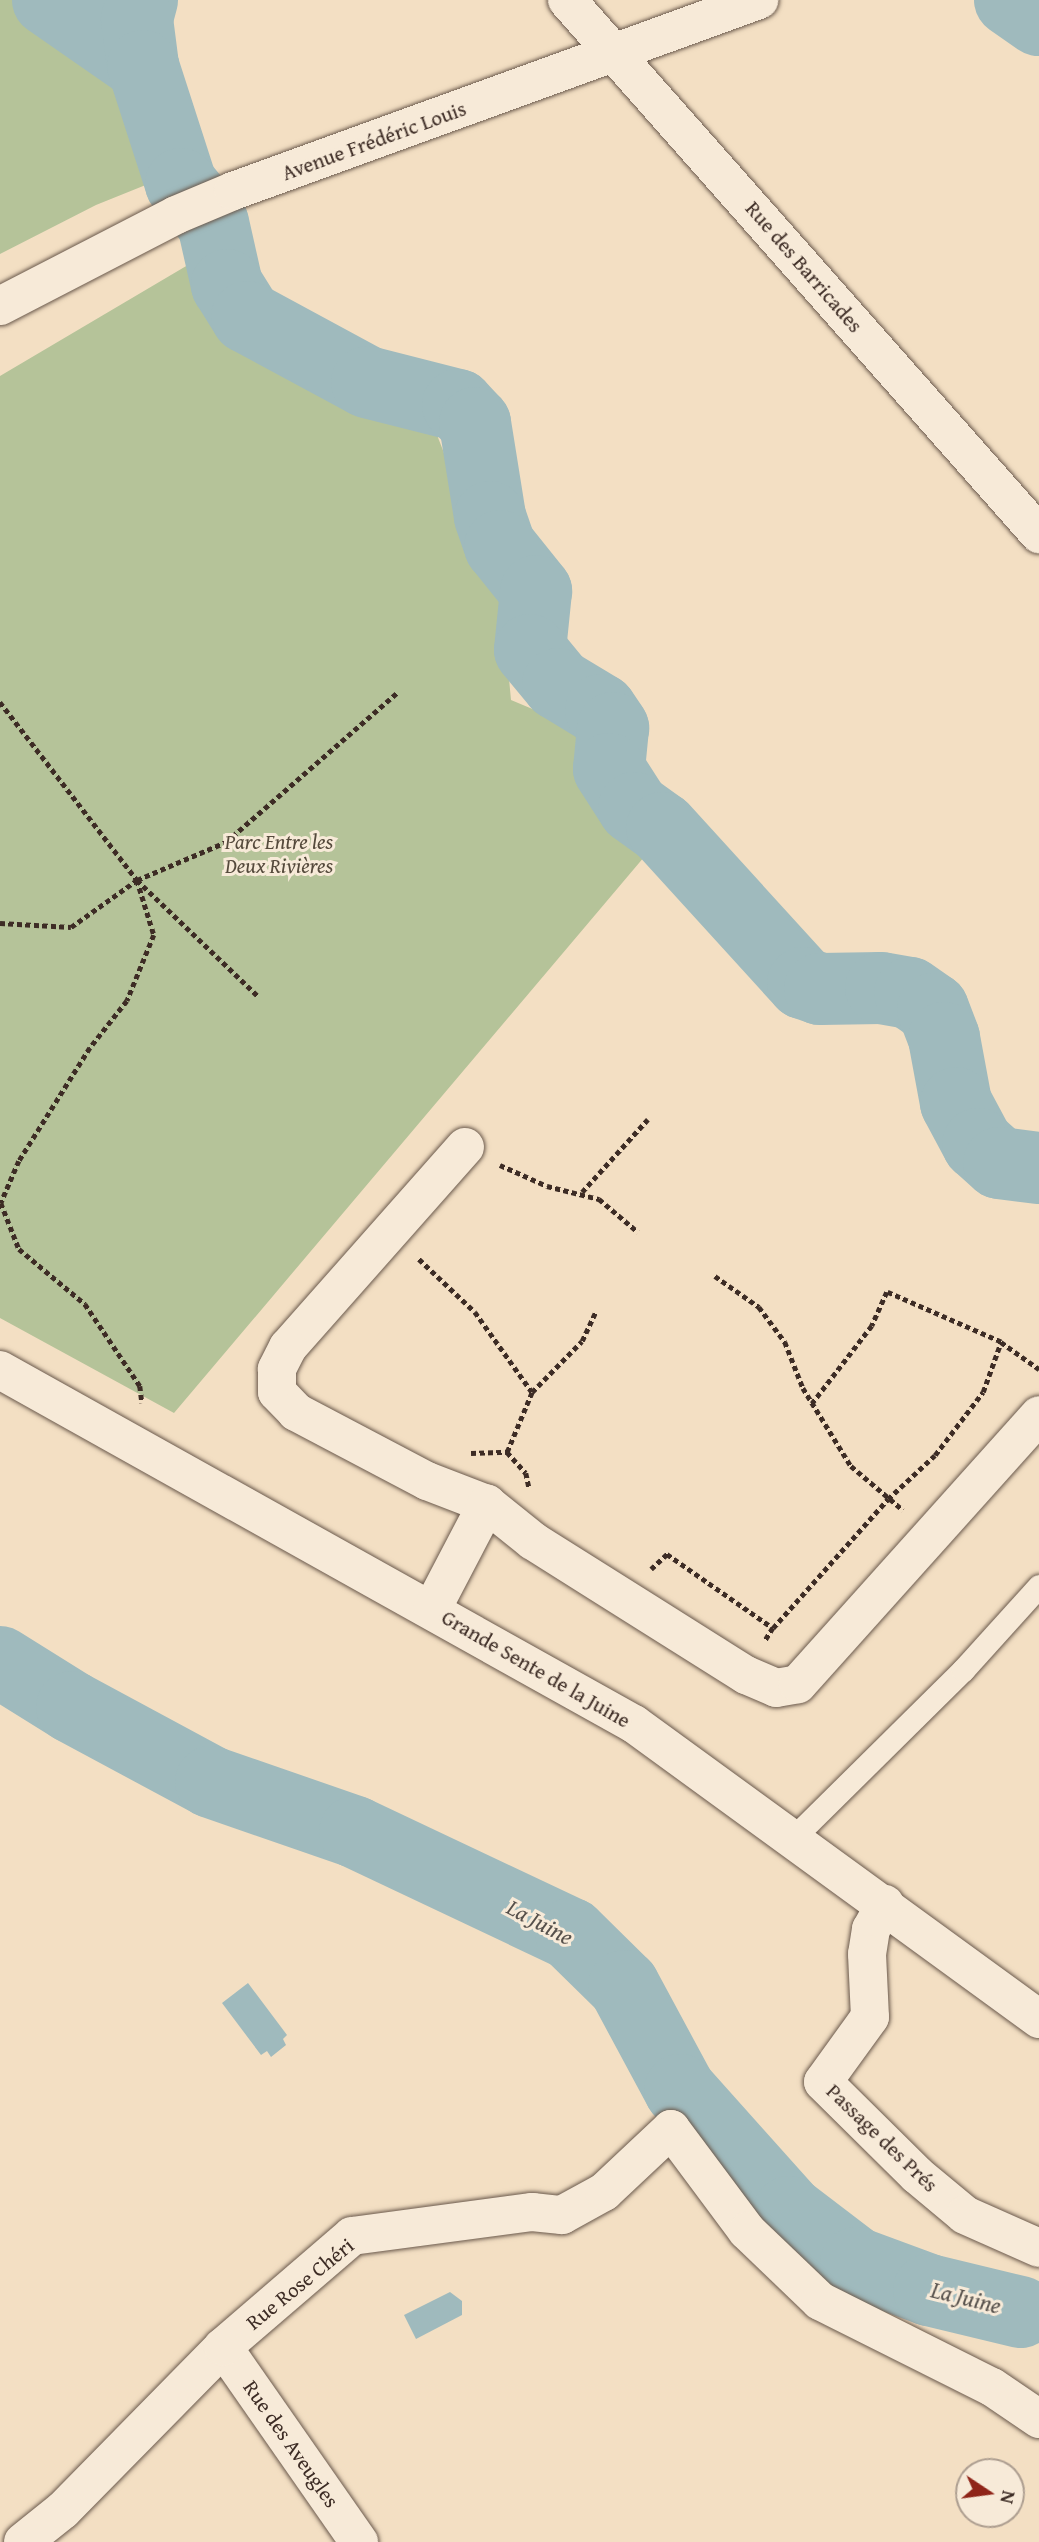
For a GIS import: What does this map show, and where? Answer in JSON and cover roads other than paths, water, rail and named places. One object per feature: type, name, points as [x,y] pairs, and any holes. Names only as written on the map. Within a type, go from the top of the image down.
[{"type":"street","name":"Rue des Barricades","points":[[567,0],[1039,534]]},
{"type":"street","name":"Avenue Frédéric Louis","points":[[0,306],[176,215],[233,191],[617,55],[759,0]]},
{"type":"street","points":[[465,1147],[288,1347],[277,1369],[277,1392],[296,1412],[427,1481],[487,1504],[533,1541],[746,1675],[776,1688],[798,1684],[1039,1415]]},
{"type":"street","name":"Grande Sente de la Juine","points":[[0,1370],[634,1724],[885,1904],[1039,2019]]},
{"type":"street","points":[[432,1609],[487,1504]]},
{"type":"street","name":"Passage des Prés","points":[[885,1904],[871,1929],[867,1954],[870,2017],[823,2082],[917,2175],[965,2215],[1039,2248]]},
{"type":"street","name":"Rue Rose Chéri","points":[[23,2542],[63,2510],[223,2347],[352,2236],[532,2212],[562,2215],[604,2192],[671,2129],[747,2231],[820,2301],[992,2387],[1039,2419]]},
{"type":"street","name":"Rue des Aveugles","points":[[223,2347],[359,2542]]},
{"type":"lane","points":[[793,1838],[963,1670],[1039,1586]]},
{"type":"water","points":[[248,1983],[287,2035],[283,2039],[286,2045],[271,2057],[267,2051],[261,2055],[222,2003]]},
{"type":"water","points":[[450,2292],[462,2301],[462,2315],[416,2339],[404,2315]]},
{"type":"waterway","points":[[48,0],[143,66]]},
{"type":"waterway","points":[[142,0],[137,19],[143,66],[181,184],[213,223],[227,285],[247,317],[367,382],[458,405],[475,423],[490,517],[500,546],[536,591],[530,650],[558,684],[601,710],[613,728],[609,769],[634,808],[662,828],[803,983],[820,989],[881,988],[910,993],[933,1009],[944,1038],[956,1103],[978,1144],[999,1163],[1039,1168]]},
{"type":"waterway","points":[[1010,0],[1039,20]]},
{"type":"waterway","name":"La Juine","points":[[0,1662],[72,1707],[211,1782],[355,1832],[571,1934],[624,1986],[680,2090],[789,2212],[856,2263],[929,2290],[1020,2312]]},
{"type":"park label","name":"Parc Entre les Deux Rivières","points":[[279,854]]}]
